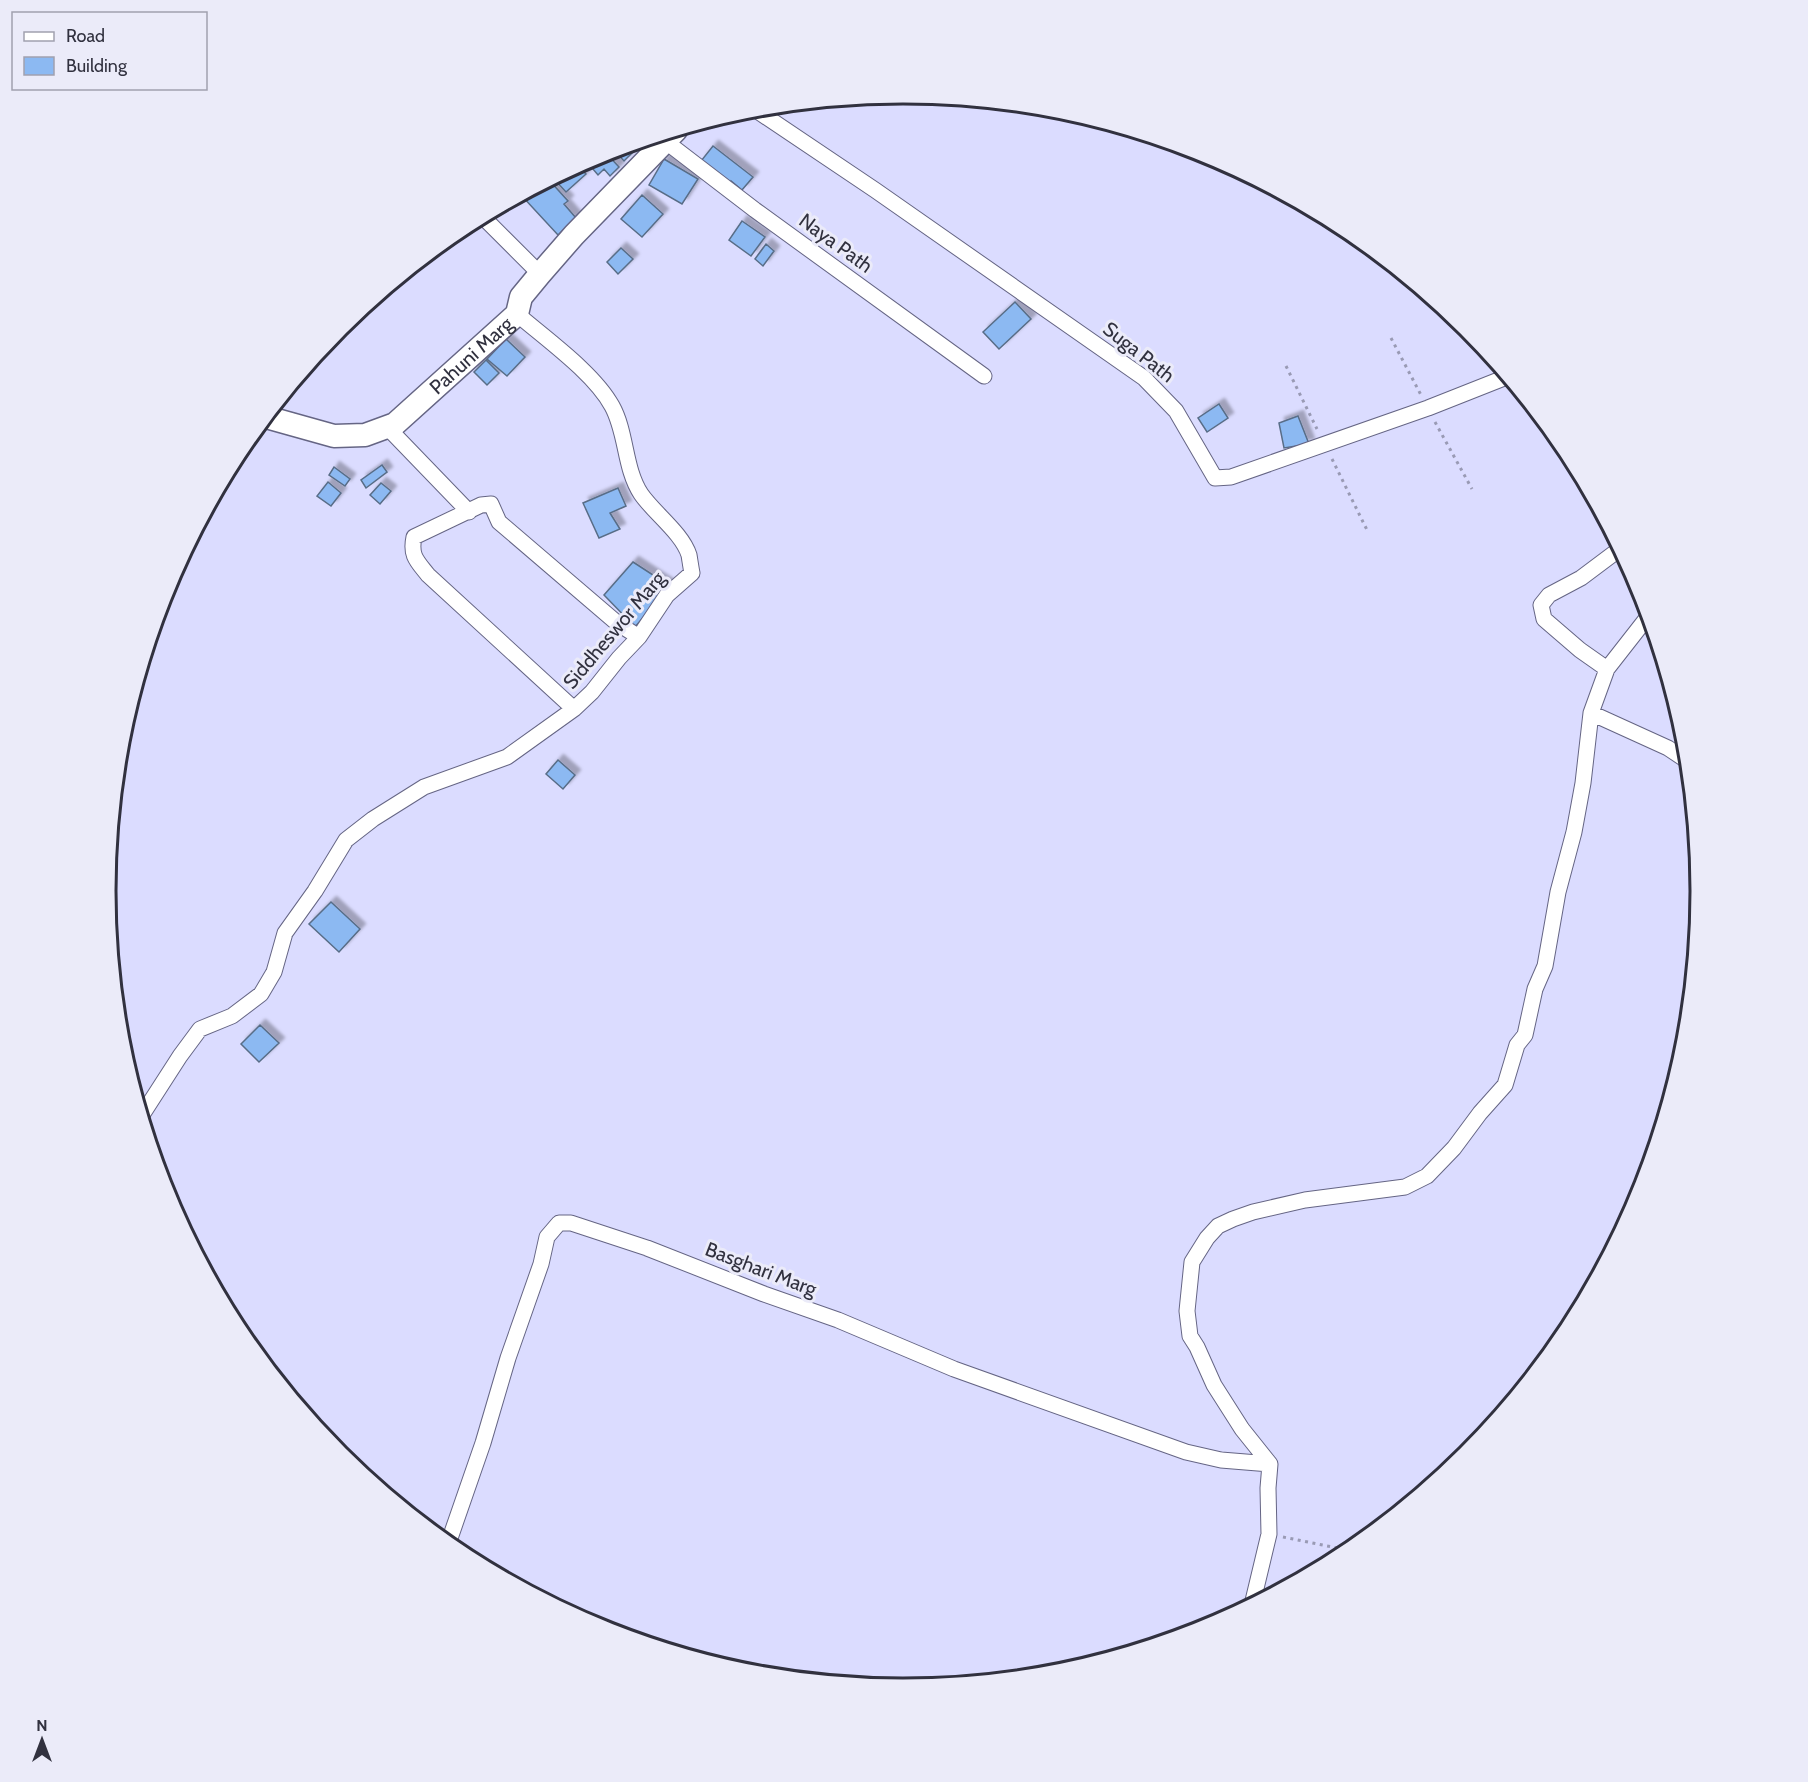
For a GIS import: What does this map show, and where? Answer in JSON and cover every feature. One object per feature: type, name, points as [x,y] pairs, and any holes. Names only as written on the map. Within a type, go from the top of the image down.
[{"type":"street","name":"Suga Path","points":[[765,116],[1144,378],[1176,411],[1215,478],[1231,477],[1428,408],[1502,379]]},
{"type":"street","name":"Naya Path","points":[[673,138],[764,216],[984,376]]},
{"type":"street","name":"Pahuni Marg","points":[[274,419],[334,436],[365,435],[395,424],[517,314],[521,297],[540,274],[574,235],[666,141]]},
{"type":"street","points":[[488,222],[540,274]]},
{"type":"street","name":"Siddheswor Marg","points":[[147,1108],[200,1029],[232,1016],[261,994],[274,972],[285,933],[315,891],[346,840],[373,819],[424,787],[507,757],[574,709],[592,692],[639,637],[667,595],[692,573],[688,554],[681,542],[641,493],[633,476],[619,423],[601,390],[517,314]]},
{"type":"street","points":[[387,427],[469,512]]},
{"type":"street","points":[[574,709],[428,574],[415,559],[412,548],[414,537],[482,505],[491,504],[499,522],[617,623],[639,637]]},
{"type":"street","points":[[1607,669],[1580,650],[1544,619],[1541,605],[1549,596],[1581,578],[1615,553]]},
{"type":"street","points":[[1254,1596],[1269,1534],[1270,1464],[1242,1429],[1220,1394],[1190,1336],[1187,1311],[1192,1262],[1207,1238],[1218,1226],[1233,1219],[1305,1200],[1405,1187],[1427,1176],[1454,1148],[1479,1113],[1505,1085],[1517,1045],[1525,1035],[1535,989],[1545,966],[1558,892],[1568,847],[1574,832],[1583,783],[1591,713],[1607,669],[1644,622]]},
{"type":"street","points":[[1591,713],[1668,748],[1679,756]]},
{"type":"street","name":"Basghari Marg","points":[[451,1535],[541,1264],[547,1237],[559,1223],[571,1223],[647,1248],[838,1320],[954,1369],[1186,1452],[1221,1460],[1270,1464]]},
{"type":"path","points":[[1269,1534],[1338,1548]]},
{"type":"building","points":[[713,146],[753,177],[742,190],[701,161]]},
{"type":"building","points":[[633,152],[624,161],[620,157]]},
{"type":"building","points":[[664,159],[698,179],[682,204],[649,185]]},
{"type":"building","points":[[612,160],[619,167],[610,176],[604,169],[598,175],[592,168],[603,163]]},
{"type":"building","points":[[584,172],[586,174],[566,192],[558,184]]},
{"type":"building","points":[[554,186],[568,201],[564,204],[576,218],[558,235],[526,201]]},
{"type":"building","points":[[642,195],[663,214],[642,237],[621,219]]},
{"type":"building","points":[[742,221],[765,237],[751,256],[729,240]]},
{"type":"building","points":[[766,244],[774,251],[763,266],[755,259]]},
{"type":"building","points":[[621,248],[633,259],[618,274],[607,262]]},
{"type":"building","points":[[1015,302],[1031,319],[999,349],[983,332]]},
{"type":"building","points":[[506,339],[525,357],[507,376],[487,359]]},
{"type":"building","points":[[486,360],[499,373],[487,385],[474,372]]},
{"type":"building","points":[[1219,404],[1228,418],[1207,432],[1198,418]]},
{"type":"building","points":[[1298,416],[1309,444],[1284,448],[1279,423]]},
{"type":"building","points":[[382,465],[387,472],[366,488],[361,480]]},
{"type":"building","points":[[334,467],[350,479],[345,486],[329,475]]},
{"type":"building","points":[[328,482],[341,493],[331,506],[317,496]]},
{"type":"building","points":[[381,483],[391,491],[380,504],[370,495]]},
{"type":"building","points":[[618,488],[626,506],[610,513],[620,529],[599,538],[583,503]]},
{"type":"building","points":[[633,562],[670,586],[635,627],[604,595]]},
{"type":"building","points":[[558,760],[575,775],[563,789],[546,774]]},
{"type":"building","points":[[331,902],[360,929],[339,952],[309,924]]},
{"type":"building","points":[[260,1025],[279,1043],[259,1062],[241,1044]]}]
